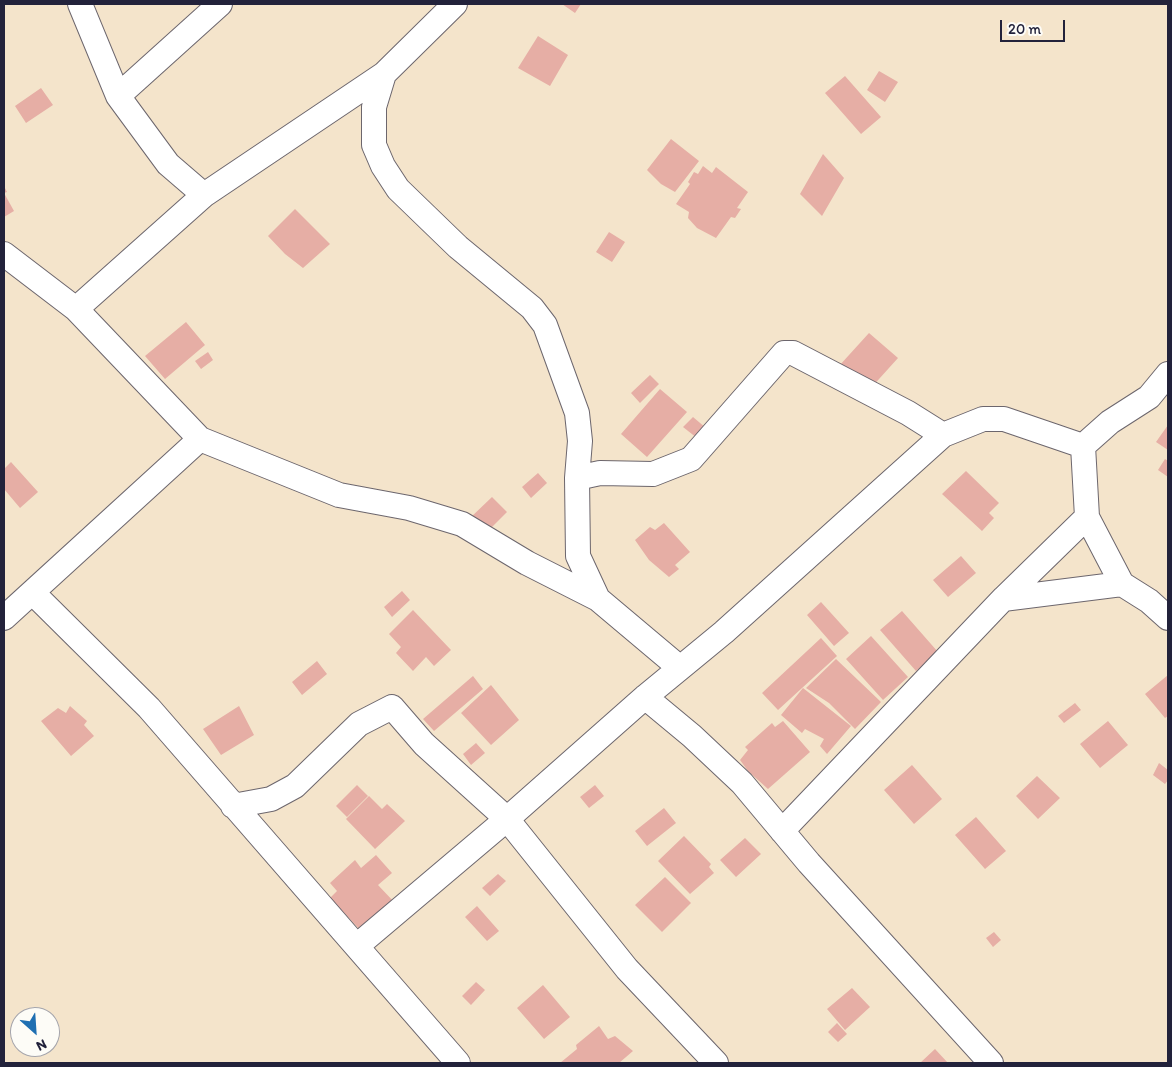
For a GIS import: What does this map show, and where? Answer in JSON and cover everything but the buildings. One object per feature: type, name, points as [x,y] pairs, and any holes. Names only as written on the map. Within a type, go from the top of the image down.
[{"type":"street","points":[[80,4],[118,96],[168,164],[204,195]]},
{"type":"street","points":[[118,96],[220,4]]},
{"type":"street","points":[[76,310],[204,195],[384,74],[455,4]]},
{"type":"street","points":[[384,74],[374,107],[374,145],[383,166],[398,189],[458,247],[532,308],[545,325],[577,413],[580,441],[576,478],[578,556],[598,599]]},
{"type":"street","points":[[4,254],[76,310],[200,439],[339,495],[409,508],[462,524],[527,563],[598,599],[680,668]]},
{"type":"street","points":[[576,478],[600,473],[653,474],[691,459],[784,353],[794,353],[908,413],[943,435]]},
{"type":"street","points":[[1083,446],[1110,422],[1150,397],[1168,374]]},
{"type":"street","points":[[358,945],[507,819],[644,697],[724,632],[943,435],[983,419],[1004,419],[1083,446]]},
{"type":"street","points":[[4,618],[200,439]]},
{"type":"street","points":[[1083,446],[1087,517],[1122,584],[1149,601],[1168,618]]},
{"type":"street","points":[[782,830],[1003,599],[1087,517]]},
{"type":"street","points":[[1003,599],[1122,584]]},
{"type":"street","points":[[33,593],[149,708],[233,806],[358,945],[458,1063]]},
{"type":"street","points":[[644,697],[692,736],[742,783],[991,1063]]},
{"type":"street","points":[[233,806],[271,799],[295,786],[359,724],[392,707],[424,744],[507,819],[627,969],[716,1063]]}]
